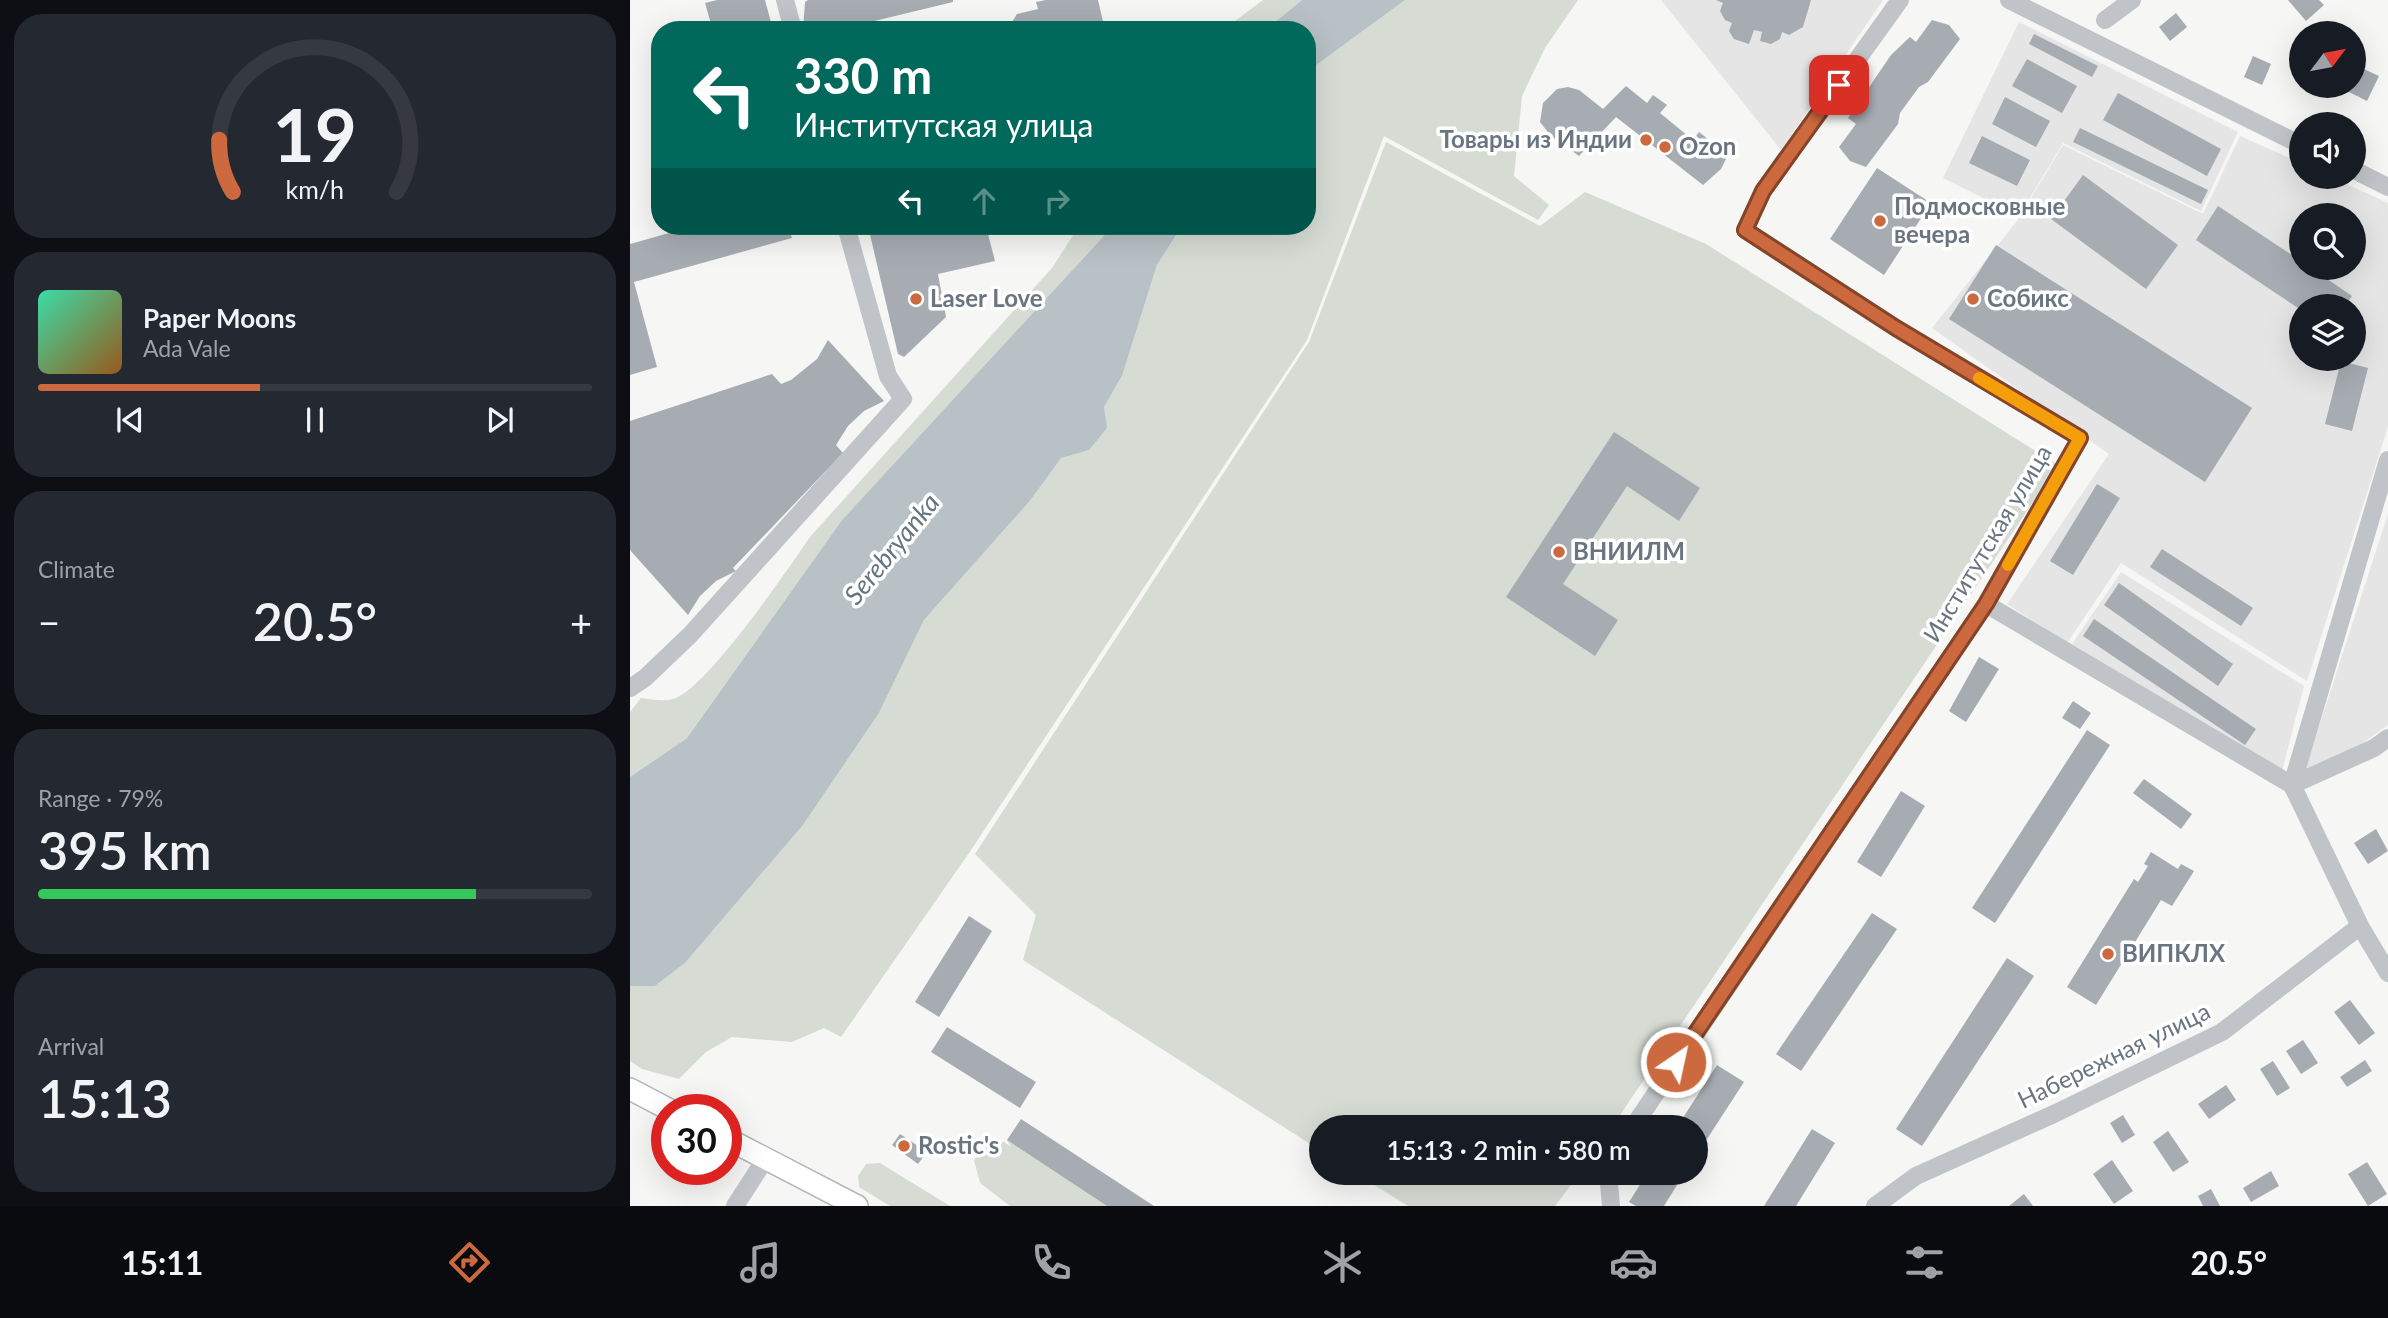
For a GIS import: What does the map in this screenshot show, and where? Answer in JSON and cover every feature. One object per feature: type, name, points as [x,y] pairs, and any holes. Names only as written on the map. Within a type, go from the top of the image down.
[{"type":"main road","points":[[630,1089],[651,1100]]},
{"type":"main road","points":[[742,1146],[857,1206]]},
{"type":"street","points":[[785,0],[791,21]]},
{"type":"street","name":"Институтская улица","points":[[1641,1115],[1986,604],[2080,438],[1896,328],[1745,230],[1763,191],[1900,0]]},
{"type":"street","points":[[2008,0],[2289,139]]},
{"type":"street","points":[[2105,20],[2132,0]]},
{"type":"street","points":[[2366,176],[2388,187]]},
{"type":"street","points":[[630,688],[660,665],[690,635],[903,399],[888,376],[849,235]]},
{"type":"street","points":[[2292,785],[2388,460]]},
{"type":"street","points":[[1986,604],[2292,785],[2360,926],[2388,973]]},
{"type":"street","points":[[2292,785],[2374,748],[2388,738]]},
{"type":"street","name":"Набережная улица","points":[[1875,1206],[1916,1176],[2056,1113],[2222,1032],[2360,926]]},
{"type":"street","points":[[735,1206],[766,1158]]},
{"type":"street","points":[[1609,1185],[1611,1206]]},
{"type":"shaded area","points":[[1263,0],[1302,0],[1276,21],[1235,21]]},
{"type":"shaded area","points":[[1405,0],[1578,0],[1545,48],[1522,96],[1514,176],[1549,205],[1538,220],[1384,136],[1307,340],[969,853],[841,1037],[824,1028],[792,1042],[732,1037],[706,1052],[679,1079],[642,1069],[630,1061],[630,986],[655,986],[685,963],[803,825],[879,713],[924,620],[1029,502],[1061,457],[1089,450],[1104,407],[1122,376],[1157,265],[1176,235],[1316,235],[1316,65]]},
{"type":"shaded area","points":[[1661,0],[1883,0],[1781,150]]},
{"type":"shaded area","points":[[2019,22],[2238,132],[2201,211],[2063,143],[2019,216],[1943,178]]},
{"type":"shaded area","points":[[2240,136],[2289,158],[2289,189],[2357,189],[2388,203],[2388,427],[2307,681],[2121,563],[2067,643],[2007,604],[2109,454],[1932,328],[2017,221],[2063,145],[2203,214]]},
{"type":"shaded area","points":[[1386,142],[1540,226],[1585,192],[1706,244],[2058,465],[1620,1115],[1309,1115],[1309,1143],[1023,960],[1036,915],[975,854],[1309,342]]},
{"type":"shaded area","points":[[1073,235],[1105,235],[842,520],[687,738],[630,777],[630,712],[641,698],[673,699],[687,691],[705,674],[746,627],[810,537],[1052,268]]},
{"type":"shaded area","points":[[2388,514],[2388,725],[2299,788]]},
{"type":"shaded area","points":[[2121,572],[2304,686],[2282,771],[2072,644]]},
{"type":"shaded area","points":[[1007,1140],[1107,1206],[1010,1206],[980,1183],[974,1160],[989,1144],[1004,1142],[1011,1147]]},
{"type":"shaded area","points":[[880,1163],[950,1206],[890,1206],[859,1187],[858,1176],[866,1164]]},
{"type":"shaded area","points":[[1374,1185],[1571,1185],[1555,1206],[1408,1206]]},
{"type":"water","points":[[1302,0],[1405,0],[1316,65],[1316,21],[1276,21]]},
{"type":"water","name":"Serebryanka","points":[[1105,235],[1176,235],[1157,265],[1122,376],[1104,407],[1107,428],[1089,450],[1061,458],[1029,502],[924,620],[879,713],[803,825],[685,963],[655,986],[630,986],[630,777],[687,738],[842,520]]},
{"type":"building","points":[[717,0],[765,0],[771,21],[710,21],[705,3]]},
{"type":"building","points":[[953,0],[875,21],[804,21],[805,2]]},
{"type":"building","points":[[1098,0],[1103,21],[1013,21],[1017,14],[1038,9],[1036,2]]},
{"type":"building","points":[[1716,0],[1811,0],[1803,27],[1789,35],[1782,32],[1780,39],[1771,44],[1760,41],[1762,32],[1754,30],[1749,44],[1734,39],[1729,31],[1732,23],[1725,20],[1720,11],[1723,3]]},
{"type":"building","points":[[2288,0],[2319,0],[2324,5],[2306,21]]},
{"type":"building","points":[[2176,13],[2187,27],[2170,41],[2159,27]]},
{"type":"building","points":[[1932,20],[1949,25],[1960,39],[1928,82],[1919,87],[1900,113],[1898,124],[1866,167],[1850,161],[1839,147],[1856,124],[1848,118],[1891,55],[1910,37],[1916,42]]},
{"type":"building","points":[[2034,34],[2098,66],[2092,77],[2029,44]]},
{"type":"building","points":[[2253,56],[2271,64],[2262,85],[2244,77]]},
{"type":"building","points":[[2027,59],[2077,86],[2062,113],[2012,86]]},
{"type":"building","points":[[2366,70],[2379,76],[2367,101],[2361,98],[2366,98]]},
{"type":"building","points":[[1626,86],[1647,103],[1653,95],[1667,105],[1660,113],[1693,140],[1699,132],[1728,155],[1721,169],[1703,185],[1616,117],[1579,156],[1551,136],[1540,122],[1543,103],[1557,89],[1568,87],[1579,90],[1603,109]]},
{"type":"building","points":[[2118,93],[2221,149],[2207,176],[2103,120]]},
{"type":"building","points":[[2005,97],[2050,121],[2036,147],[1992,124]]},
{"type":"building","points":[[2080,128],[2208,190],[2201,204],[2073,142]]},
{"type":"building","points":[[1982,136],[2030,160],[2017,186],[1969,163]]},
{"type":"building","name":"Подмосковные вечера","points":[[1877,168],[1931,203],[1884,275],[1830,239]]},
{"type":"building","points":[[2083,175],[2178,245],[2146,289],[2051,219]]},
{"type":"building","points":[[2218,206],[2289,253],[2289,280],[2329,280],[2349,294],[2289,294],[2289,302],[2196,240]]},
{"type":"building","points":[[662,235],[791,235],[792,238],[634,282],[657,367],[630,375],[630,244]]},
{"type":"building","points":[[870,235],[988,235],[995,261],[938,274],[946,317],[904,357],[898,354]]},
{"type":"building","points":[[1996,245],[2252,408],[2205,482],[1949,319]]},
{"type":"building","points":[[828,340],[884,401],[864,411],[848,426],[836,445],[843,453],[733,568],[736,571],[716,581],[700,596],[688,615],[630,550],[630,421],[772,374],[781,384],[791,380],[817,359]]},
{"type":"building","points":[[2368,368],[2352,431],[2325,424],[2338,371],[2366,371]]},
{"type":"building","name":"ВНИИЛМ","points":[[1614,432],[1700,488],[1679,521],[1627,486],[1563,584],[1618,620],[1595,656],[1506,597]]},
{"type":"building","points":[[2097,484],[2120,498],[2073,575],[2050,561]]},
{"type":"building","points":[[2162,549],[2253,608],[2241,626],[2150,567]]},
{"type":"building","points":[[2119,583],[2233,664],[2218,686],[2104,605]]},
{"type":"building","points":[[2094,619],[2256,729],[2245,745],[2083,636]]},
{"type":"building","points":[[1979,657],[1999,669],[1966,722],[1949,711]]},
{"type":"building","points":[[2073,701],[2091,713],[2080,729],[2062,718]]},
{"type":"building","points":[[2087,730],[2110,745],[1995,923],[1972,908]]},
{"type":"building","points":[[2144,779],[2192,814],[2181,829],[2133,793]]},
{"type":"building","points":[[1901,791],[1925,806],[1881,877],[1857,862]]},
{"type":"building","points":[[2376,829],[2388,851],[2368,864],[2354,843]]},
{"type":"building","name":"ВИПКЛХ","points":[[2151,852],[2178,869],[2181,864],[2194,871],[2172,906],[2161,900],[2096,1005],[2067,987],[2134,879],[2138,882],[2148,866],[2144,864]]},
{"type":"building","points":[[1872,913],[1897,929],[1801,1071],[1776,1054]]},
{"type":"building","points":[[969,916],[992,931],[939,1017],[915,1002]]},
{"type":"building","points":[[2007,958],[2034,976],[1922,1146],[1896,1129]]},
{"type":"building","points":[[2350,1000],[2375,1033],[2359,1045],[2334,1012]]},
{"type":"building","points":[[947,1027],[1036,1082],[1020,1108],[931,1052]]},
{"type":"building","points":[[2303,1040],[2318,1063],[2301,1074],[2286,1051]]},
{"type":"building","points":[[2365,1060],[2372,1071],[2347,1087],[2340,1077]]},
{"type":"building","points":[[2273,1061],[2290,1088],[2277,1096],[2260,1069]]},
{"type":"building","points":[[1717,1065],[1744,1082],[1708,1138],[1708,1115],[1685,1115]]},
{"type":"building","points":[[2226,1085],[2236,1100],[2209,1119],[2198,1104]]},
{"type":"building","points":[[2123,1115],[2135,1135],[2122,1143],[2110,1123]]},
{"type":"building","points":[[1021,1119],[1154,1206],[1107,1206],[1007,1140]]},
{"type":"building","points":[[1812,1129],[1835,1143],[1796,1206],[1764,1206]]},
{"type":"building","points":[[2168,1131],[2189,1162],[2173,1172],[2153,1142]]},
{"type":"building","points":[[900,1134],[927,1152],[918,1164],[892,1145]]},
{"type":"building","points":[[2112,1160],[2133,1191],[2114,1204],[2093,1174]]},
{"type":"building","points":[[2367,1162],[2387,1194],[2368,1206],[2348,1174]]},
{"type":"building","points":[[2271,1171],[2279,1186],[2251,1202],[2243,1188]]},
{"type":"building","points":[[1640,1185],[1677,1185],[1664,1206],[1636,1206],[1629,1202]]},
{"type":"building","points":[[2211,1189],[2220,1206],[2203,1206],[2198,1196]]},
{"type":"building","points":[[2024,1194],[2033,1206],[2009,1206]]},
{"type":"slow traffic","points":[[1979,378],[2080,438],[2008,565]]},
{"type":"place","name":"Товары из Индии","points":[[1646,140]]},
{"type":"place","name":"Ozon","points":[[1665,147]]},
{"type":"place","name":"Подмосковные вечера","points":[[1880,221]]},
{"type":"place","name":"Laser Love","points":[[916,299]]},
{"type":"place","name":"Собикс","points":[[1973,299]]},
{"type":"place","name":"ВНИИЛМ","points":[[1559,552]]},
{"type":"place","name":"ВИПКЛХ","points":[[2108,954]]},
{"type":"place","name":"Rostic's","points":[[904,1146]]},
{"type":"route","points":[[1676,1062],[1986,604],[2080,438],[1896,328],[1745,230],[1763,191],[1839,85]]}]
